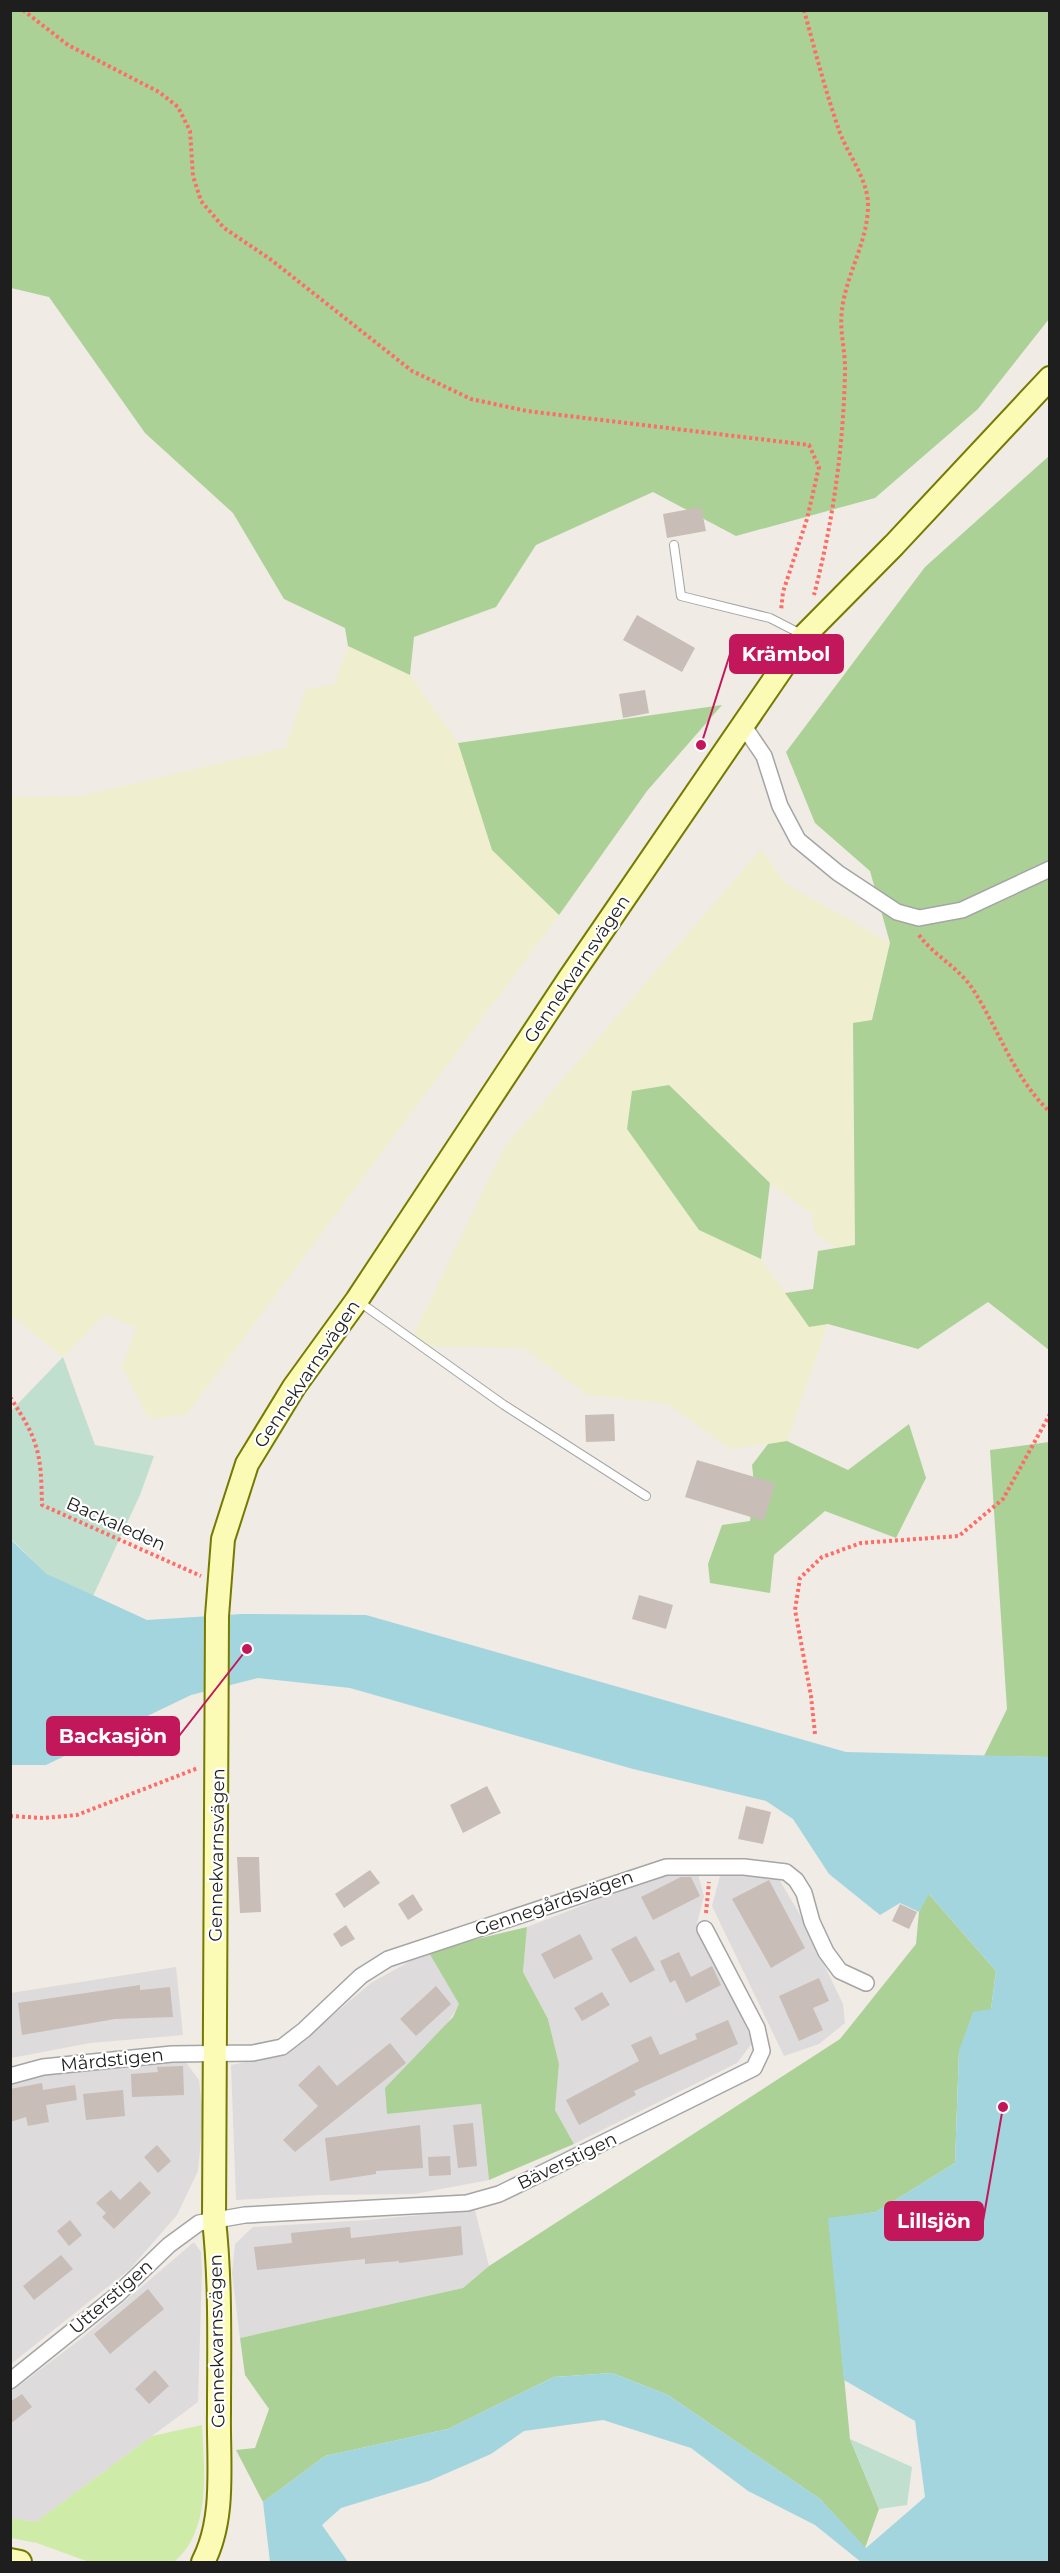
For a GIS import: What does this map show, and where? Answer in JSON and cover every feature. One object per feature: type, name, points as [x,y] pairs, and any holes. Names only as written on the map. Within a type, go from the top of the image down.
[{"type":"street","name":"Gennekvarnsvägen","points":[[203,2562],[214,2533],[218,2502],[219,2283],[214,2220],[219,1699],[217,1616],[224,1539],[247,1464],[294,1387],[357,1300],[569,979],[804,636],[1050,378]]},
{"type":"street","points":[[743,725],[764,756],[780,806],[798,840],[838,873],[897,912],[919,918],[962,910],[1050,869]]},
{"type":"street","name":"Gennegårdsvägen","points":[[215,2054],[253,2053],[282,2047],[304,2030],[361,1976],[388,1959],[666,1867],[744,1867],[786,1872],[796,1880],[804,1893],[812,1922],[825,1952],[840,1971],[866,1983]]},
{"type":"street","name":"Bäverstigen","points":[[214,2220],[245,2215],[467,2203],[499,2194],[754,2068],[762,2051],[757,2028],[705,1929]]},
{"type":"street","name":"Mårdstigen","points":[[10,2076],[43,2067],[172,2054],[215,2054]]},
{"type":"street","name":"Utterstigen","points":[[10,2381],[117,2295],[188,2228],[214,2220]]},
{"type":"street","points":[[10,2560],[20,2562]]},
{"type":"lane","points":[[674,545],[681,596],[770,618],[804,636]]},
{"type":"lane","points":[[357,1300],[504,1405],[646,1497]]},
{"type":"path","points":[[23,10],[68,45],[159,92],[178,107],[190,131],[193,176],[201,201],[224,228],[270,259],[412,371],[471,399],[527,411],[809,445],[819,467],[807,519],[783,592],[780,624]]},
{"type":"path","points":[[804,10],[841,135],[858,170],[868,204],[862,243],[844,288],[840,329],[845,370],[841,448],[829,538],[812,603]]},
{"type":"path","points":[[906,914],[921,938],[973,990],[1033,1095],[1050,1112]]},
{"type":"path","name":"Backaleden","points":[[10,1397],[33,1431],[41,1463],[42,1505],[220,1585]]},
{"type":"path","points":[[815,1734],[811,1696],[795,1610],[800,1578],[822,1557],[861,1543],[959,1536],[1003,1499],[1024,1466],[1050,1414]]},
{"type":"path","points":[[10,1816],[43,1818],[77,1815],[149,1785],[218,1761]]},
{"type":"path","points":[[705,1929],[710,1867]]},
{"type":"shaded area","points":[[674,1870],[697,1871],[704,1896],[697,1923],[753,2042],[737,2063],[574,2144],[555,2110],[559,2064],[548,2019],[523,1972],[527,1927]]},
{"type":"shaded area","points":[[753,1873],[777,1876],[799,1913],[843,2004],[845,2023],[819,2044],[784,2056],[712,1906],[720,1876]]},
{"type":"shaded area","points":[[428,1951],[460,2004],[387,2113],[481,2104],[489,2180],[414,2194],[319,2195],[236,2200],[231,2065],[287,2054],[371,1983]]},
{"type":"shaded area","points":[[176,1967],[183,2035],[90,2043],[11,2058],[11,1993]]},
{"type":"shaded area","points":[[184,2060],[199,2080],[203,2116],[198,2171],[177,2215],[130,2269],[11,2364],[11,2082],[25,2077],[80,2068]]},
{"type":"shaded area","points":[[475,2210],[489,2266],[463,2288],[240,2338],[232,2273],[235,2244],[253,2227],[368,2220]]},
{"type":"shaded area","points":[[194,2242],[201,2252],[202,2271],[198,2402],[36,2522],[11,2518],[11,2392],[83,2337]]},
{"type":"green space","points":[[11,11],[1049,11],[1049,319],[978,409],[875,498],[736,536],[653,492],[536,545],[496,607],[414,637],[410,675],[348,646],[345,628],[284,599],[233,513],[145,433],[49,297],[11,288]]},
{"type":"green space","points":[[1049,456],[1049,1350],[988,1302],[918,1349],[828,1324],[809,1327],[785,1293],[813,1289],[818,1251],[855,1245],[853,1023],[872,1020],[890,943],[870,871],[815,823],[786,752],[925,567]]},
{"type":"green space","points":[[348,646],[410,675],[458,743],[492,850],[559,915],[187,1414],[149,1419],[122,1367],[136,1328],[105,1314],[63,1357],[11,1315],[10,797],[81,796],[285,748],[306,689],[334,685]]},
{"type":"green space","points":[[722,705],[647,791],[559,915],[492,850],[458,743]]},
{"type":"green space","points":[[761,849],[785,883],[890,943],[872,1020],[853,1023],[855,1246],[836,1248],[815,1233],[812,1214],[770,1183],[699,1230],[761,1259],[809,1326],[828,1324],[787,1441],[730,1449],[666,1403],[588,1395],[523,1348],[408,1346],[505,1146]]},
{"type":"green space","points":[[669,1085],[770,1183],[761,1259],[699,1230],[627,1129],[632,1091]]},
{"type":"green space","points":[[63,1357],[95,1445],[154,1456],[140,1495],[93,1596],[47,1574],[11,1539],[10,1412]]},
{"type":"green space","points":[[909,1424],[926,1478],[896,1538],[825,1511],[774,1555],[770,1593],[710,1583],[708,1564],[722,1525],[750,1521],[754,1483],[752,1465],[768,1444],[787,1441],[848,1470]]},
{"type":"green space","points":[[1049,1442],[1049,1757],[984,1756],[1007,1709],[990,1450]]},
{"type":"green space","points":[[928,1893],[996,1971],[991,2009],[959,2051],[955,2163],[876,2212],[829,2219],[850,2439],[879,2509],[865,2548],[820,2499],[668,2395],[612,2373],[554,2377],[448,2429],[325,2456],[263,2502],[236,2450],[255,2448],[269,2409],[245,2375],[240,2338],[463,2288],[489,2266],[840,2039],[916,1944],[919,1912]]},
{"type":"green space","points":[[527,1927],[523,1972],[548,2019],[559,2064],[555,2110],[574,2144],[489,2180],[481,2104],[387,2114],[385,2088],[453,2017],[459,2004],[428,1951]]},
{"type":"green space","points":[[202,2425],[204,2480],[200,2516],[195,2533],[186,2549],[174,2562],[89,2562],[37,2543],[11,2538],[11,2518],[36,2522],[152,2436]]},
{"type":"green space","points":[[850,2439],[912,2467],[907,2505],[879,2509]]},
{"type":"water","points":[[10,1539],[47,1574],[147,1620],[242,1614],[366,1615],[846,1752],[1049,1757],[1049,2562],[861,2562],[815,2525],[748,2491],[691,2448],[603,2420],[524,2431],[491,2454],[429,2481],[341,2508],[322,2525],[348,2562],[270,2562],[263,2502],[325,2456],[448,2429],[554,2377],[612,2373],[668,2395],[820,2499],[866,2548],[925,2497],[915,2421],[844,2380],[828,2218],[876,2212],[955,2163],[959,2051],[973,2012],[991,2009],[996,1971],[929,1894],[919,1912],[900,1903],[880,1915],[829,1874],[793,1819],[766,1801],[633,1769],[350,1688],[258,1678],[191,1695],[46,1765],[11,1765]]},
{"type":"building","points":[[701,507],[706,531],[667,538],[663,514]]},
{"type":"building","points":[[637,615],[695,648],[682,672],[623,640]]},
{"type":"building","points":[[645,690],[649,713],[623,718],[619,694]]},
{"type":"building","points":[[614,1414],[615,1441],[586,1442],[585,1415]]},
{"type":"building","points":[[697,1460],[775,1483],[764,1521],[685,1497]]},
{"type":"building","points":[[639,1595],[673,1605],[666,1629],[632,1619]]},
{"type":"building","points":[[487,1786],[501,1813],[463,1833],[450,1805]]},
{"type":"building","points":[[746,1806],[771,1812],[763,1844],[738,1839]]},
{"type":"building","points":[[237,1857],[259,1857],[261,1912],[240,1913]]},
{"type":"building","points":[[370,1870],[380,1883],[344,1908],[335,1894]]},
{"type":"building","points":[[681,1877],[691,1877],[700,1896],[653,1920],[641,1897]]},
{"type":"building","points":[[769,1880],[805,1948],[771,1968],[732,1899]]},
{"type":"building","points":[[413,1894],[423,1910],[408,1920],[398,1904]]},
{"type":"building","points":[[900,1904],[917,1912],[909,1929],[892,1921]]},
{"type":"building","points":[[346,1925],[355,1939],[341,1947],[333,1934]]},
{"type":"building","points":[[580,1934],[593,1959],[554,1979],[541,1954]]},
{"type":"building","points":[[636,1936],[655,1970],[630,1983],[611,1949]]},
{"type":"building","points":[[679,1952],[691,1977],[712,1966],[721,1985],[686,2003],[675,1980],[670,1983],[660,1961]]},
{"type":"building","points":[[819,1978],[829,2001],[813,2008],[823,2030],[799,2041],[779,1996]]},
{"type":"building","points":[[140,1985],[140,1990],[170,1987],[173,2017],[115,2019],[22,2035],[18,2003]]},
{"type":"building","points":[[436,1986],[451,2004],[416,2036],[400,2019]]},
{"type":"building","points":[[602,1992],[610,2005],[582,2021],[574,2008]]},
{"type":"building","points":[[728,2020],[738,2044],[634,2091],[636,2095],[579,2125],[566,2100],[639,2061],[631,2045],[651,2036],[660,2055],[697,2039],[695,2034]]},
{"type":"building","points":[[390,2043],[406,2063],[295,2152],[283,2140],[318,2106],[298,2085],[319,2065],[337,2086]]},
{"type":"building","points":[[183,2066],[184,2095],[132,2097],[131,2074],[158,2072],[157,2067]]},
{"type":"building","points":[[42,2083],[43,2090],[75,2085],[77,2100],[46,2105],[49,2122],[28,2126],[26,2117],[10,2122],[10,2089]]},
{"type":"building","points":[[123,2090],[125,2116],[86,2120],[83,2094]]},
{"type":"building","points":[[473,2123],[477,2166],[458,2168],[453,2125]]},
{"type":"building","points":[[420,2125],[423,2168],[376,2171],[376,2174],[330,2181],[325,2138]]},
{"type":"building","points":[[157,2145],[171,2161],[158,2173],[144,2157]]},
{"type":"building","points":[[450,2156],[451,2175],[429,2176],[428,2157]]},
{"type":"building","points":[[140,2181],[151,2193],[114,2229],[102,2217],[106,2213],[96,2203],[111,2190],[120,2200]]},
{"type":"building","points":[[70,2220],[82,2235],[69,2246],[57,2231]]},
{"type":"building","points":[[461,2226],[463,2255],[399,2263],[399,2261],[365,2264],[365,2259],[257,2270],[254,2247],[292,2243],[291,2233],[350,2227],[351,2238]]},
{"type":"building","points":[[61,2255],[73,2269],[34,2300],[23,2286]]},
{"type":"building","points":[[148,2289],[164,2309],[110,2354],[94,2334]]},
{"type":"building","points":[[155,2370],[169,2386],[149,2404],[135,2389]]},
{"type":"building","points":[[22,2394],[32,2407],[10,2424],[10,2402]]},
{"type":"place","name":"Krämbol","points":[[701,745]]},
{"type":"place","name":"Backasjön","points":[[247,1649]]},
{"type":"place","name":"Lillsjön","points":[[1003,2107]]}]
